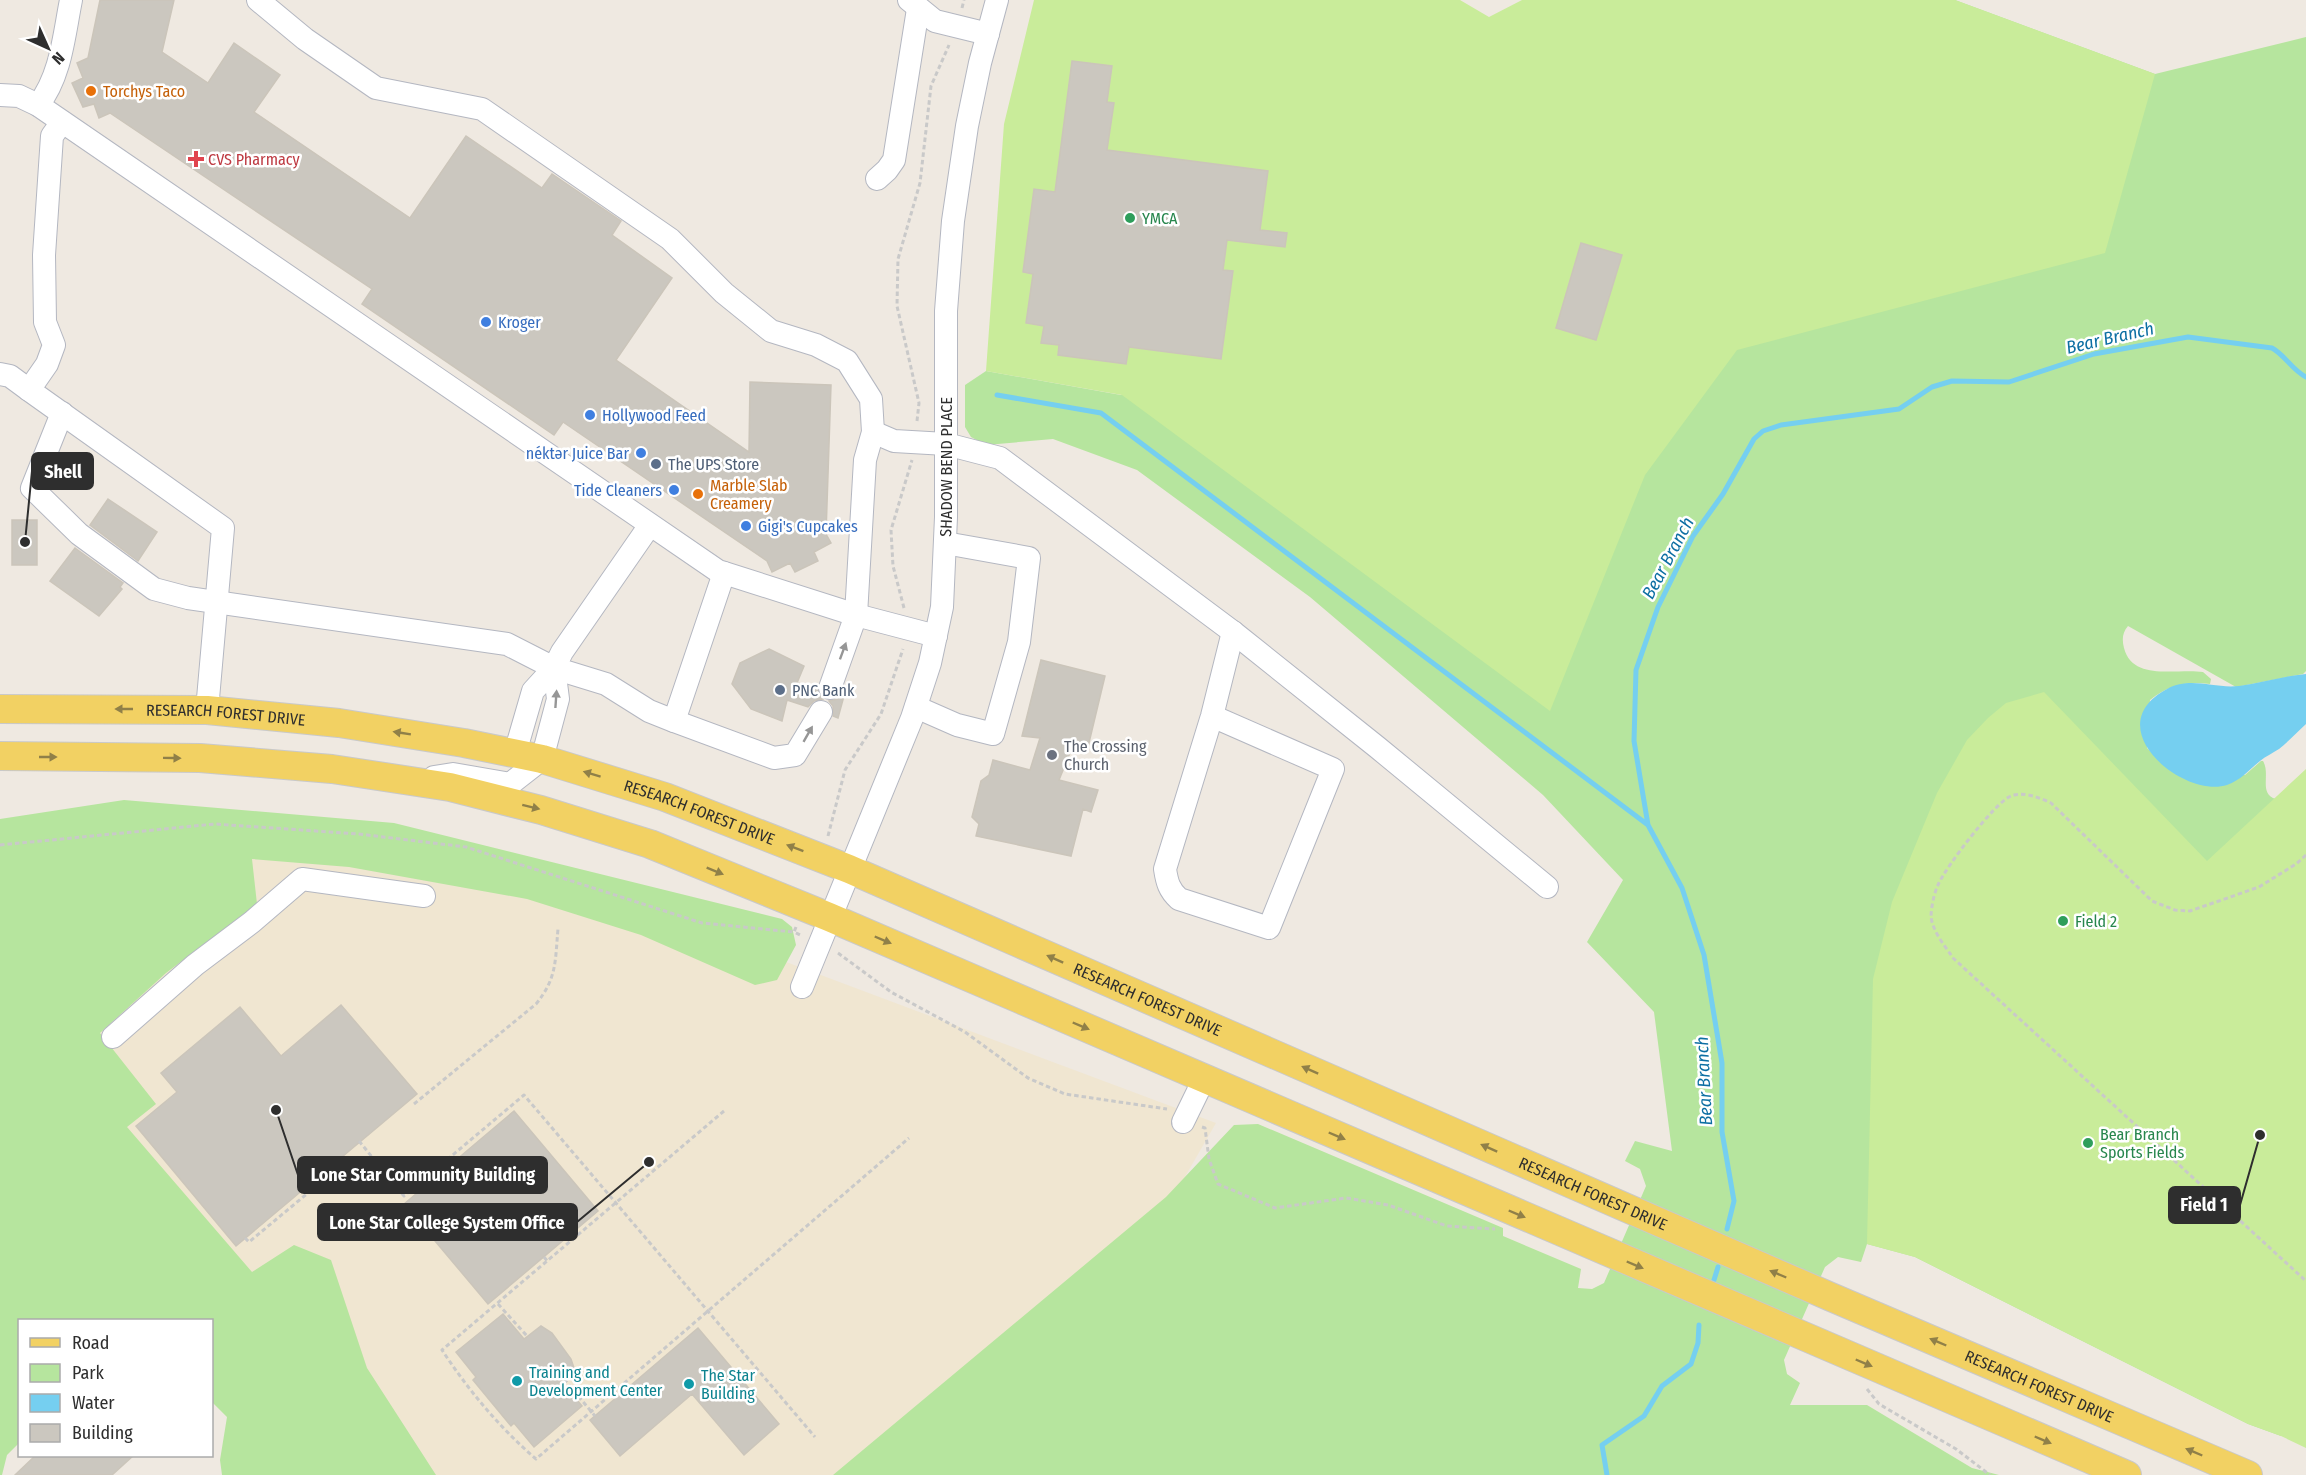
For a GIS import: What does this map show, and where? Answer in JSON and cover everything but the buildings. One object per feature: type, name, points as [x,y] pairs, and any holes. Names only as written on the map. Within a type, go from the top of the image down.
[{"type":"main road","points":[[0,697],[34,709]]},
{"type":"main road","name":"RESEARCH FOREST DRIVE","points":[[0,709],[207,710],[339,723],[529,756],[665,797],[849,869],[1600,1197],[2248,1475]]},
{"type":"main road","points":[[1,757],[200,758],[332,769],[450,787],[541,810],[650,844],[829,917],[2127,1475]]},
{"type":"street","points":[[38,105],[50,91],[72,0]]},
{"type":"street","points":[[258,0],[305,39],[376,88],[482,110],[670,239],[724,292],[771,331],[816,345],[847,361],[871,399],[873,432],[865,460],[856,615],[830,688]]},
{"type":"street","name":"SHADOW BEND PLACE","points":[[802,987],[916,707],[930,663],[942,607],[945,543],[946,311],[953,221],[967,126],[997,0]]},
{"type":"street","points":[[914,4],[935,21],[988,34]]},
{"type":"street","points":[[877,179],[894,160],[914,4]]},
{"type":"street","points":[[0,95],[19,96],[38,105],[718,571],[856,615],[936,636]]},
{"type":"street","points":[[29,390],[47,364],[54,345],[45,322],[44,255],[52,136],[62,123]]},
{"type":"street","points":[[0,374],[10,376],[223,528],[207,710]]},
{"type":"street","points":[[62,413],[32,488],[79,534],[154,589],[188,598],[507,644],[554,668],[606,684],[649,711],[774,758],[795,755],[820,712]]},
{"type":"street","points":[[873,432],[894,441],[946,444],[1000,458],[1233,632],[1547,887]]},
{"type":"street","points":[[409,781],[453,774],[510,784],[529,756],[558,699],[554,668],[562,652],[650,525]]},
{"type":"street","points":[[916,707],[957,725],[993,734],[1019,642],[1029,558],[945,543]]},
{"type":"street","points":[[674,721],[724,573]]},
{"type":"street","points":[[1212,716],[1333,769],[1269,928],[1179,899],[1171,892],[1166,881],[1165,868],[1212,716],[1233,632]]},
{"type":"street","points":[[113,1038],[195,965],[252,922],[302,879],[424,897]]},
{"type":"street","points":[[1178,1117],[1204,1079]]},
{"type":"path","points":[[2306,855],[2296,864],[2259,887],[2190,911],[2175,910],[2152,901],[2051,803],[2021,794],[2010,796],[1982,821],[1937,885],[1931,917],[1935,930],[1953,958],[2306,1281]]},
{"type":"path","points":[[0,845],[215,824],[359,834],[466,847],[702,923],[794,932]]},
{"type":"path","points":[[414,1104],[536,1004],[550,985],[558,930]]},
{"type":"path","points":[[359,1141],[404,1196],[524,1095],[815,1437]]},
{"type":"path","points":[[724,1111],[442,1350],[484,1408],[536,1460],[909,1138]]},
{"type":"path","points":[[1178,1117],[1205,1128],[1209,1159],[1218,1184],[1275,1208],[1346,1198],[1388,1205],[1447,1226],[1506,1230]]},
{"type":"path","points":[[245,1238],[249,1242],[339,1168]]},
{"type":"path","points":[[544,1257],[548,1262]]},
{"type":"path","points":[[498,1304],[527,1336]]},
{"type":"path","points":[[640,1370],[644,1375]]},
{"type":"path","points":[[564,1379],[595,1416]]},
{"type":"path","points":[[1864,1386],[1879,1404],[1956,1449],[1990,1475]]},
{"type":"shaded area","points":[[207,832],[703,931],[1216,1123],[1171,1201],[841,1475],[379,1475],[0,1042],[0,852]]},
{"type":"green space","points":[[1034,0],[1460,0],[1489,17],[1522,0],[1955,0],[2155,74],[2105,253],[1737,350],[1645,475],[1550,711],[1122,395],[986,371],[1004,124]]},
{"type":"green space","points":[[1786,0],[1955,0],[2155,74],[2306,37],[2306,671],[2303,674],[2236,687],[2128,626],[2123,639],[2129,659],[2136,666],[2157,671],[2203,672],[2211,679],[2210,684],[2193,683],[2171,688],[2150,700],[2147,748],[2165,765],[2245,775],[2263,761],[2266,788],[2268,793],[2276,799],[2281,1436],[2248,1424],[1915,1257],[1867,1244],[1861,1262],[1838,1257],[1825,1267],[1784,1360],[1787,1374],[1800,1383],[1790,1405],[1867,1405],[1972,1468],[1999,1475],[833,1475],[1166,1197],[1234,1125],[1258,1124],[1503,1228],[1503,1236],[1581,1269],[1578,1288],[1592,1289],[1604,1283],[1646,1186],[1640,1169],[1625,1161],[1635,1141],[1672,1151],[1654,1012],[1587,942],[1623,880],[1543,795],[1310,597],[1137,470],[1053,439],[986,445],[971,437],[965,427],[965,385],[986,371],[1121,395]]},
{"type":"green space","name":"Bear Branch Sports Fields","points":[[2044,692],[2207,861],[2306,769],[2306,1448],[2248,1424],[1915,1257],[1867,1244],[1873,979],[1892,902],[1937,793],[1967,740],[2006,703]]},
{"type":"green space","points":[[124,800],[394,823],[782,919],[792,927],[796,945],[777,980],[755,985],[641,935],[527,899],[349,867],[252,859],[257,904],[166,973],[100,1033],[156,1104],[127,1127],[252,1272],[294,1245],[331,1260],[367,1368],[436,1475],[222,1475],[220,1460],[227,1417],[213,1403],[213,1319],[18,1319],[18,1444],[7,1455],[2,1475],[0,1475],[0,819]]},
{"type":"water","points":[[2306,674],[2306,724],[2279,749],[2262,759],[2232,783],[2209,786],[2189,781],[2170,771],[2154,756],[2143,740],[2140,722],[2147,705],[2167,689],[2176,685],[2194,683],[2239,686]]},
{"type":"waterway","name":"Bear Branch","points":[[1727,1229],[1734,1201],[1722,1132],[1722,1063],[1704,955],[1682,888],[1648,825],[1634,741],[1636,670],[1658,607],[1693,536],[1723,494],[1754,439],[1763,431],[1781,425],[1899,409],[1932,387],[1952,381],[2009,382],[2094,354],[2188,337],[2272,348],[2306,377]]},
{"type":"waterway","points":[[997,395],[1101,413],[1648,825]]},
{"type":"waterway","name":"Bear Branch","points":[[1714,1280],[1718,1267]]},
{"type":"waterway","name":"Bear Branch","points":[[1607,1475],[1602,1445],[1644,1416],[1662,1386],[1691,1364],[1698,1343],[1699,1325]]},
{"type":"place","name":"Torchys Taco","points":[[91,91]]},
{"type":"place","name":"CVS Pharmacy","points":[[196,159]]},
{"type":"place","name":"YMCA","points":[[1130,218]]},
{"type":"place","name":"Kroger","points":[[486,322]]},
{"type":"place","name":"Hollywood Feed","points":[[590,415]]},
{"type":"place","name":"néktər Juice Bar","points":[[641,453]]},
{"type":"place","name":"The UPS Store","points":[[656,464]]},
{"type":"place","name":"Tide Cleaners","points":[[674,490]]},
{"type":"place","name":"Marble Slab Creamery","points":[[698,494]]},
{"type":"place","name":"Gigi's Cupcakes","points":[[746,526]]},
{"type":"place","name":"Shell","points":[[25,542]]},
{"type":"place","name":"PNC Bank","points":[[780,690]]},
{"type":"place","name":"The Crossing Church","points":[[1052,755]]},
{"type":"place","name":"Field 2","points":[[2063,921]]},
{"type":"place","name":"Lone Star Community Building","points":[[276,1110]]},
{"type":"place","name":"Field 1","points":[[2260,1135]]},
{"type":"place","name":"Bear Branch Sports Fields","points":[[2088,1143]]},
{"type":"place","name":"Lone Star College System Office","points":[[649,1162]]},
{"type":"place","name":"Training and Development Center","points":[[517,1381]]},
{"type":"place","name":"The Star Building","points":[[689,1384]]}]
